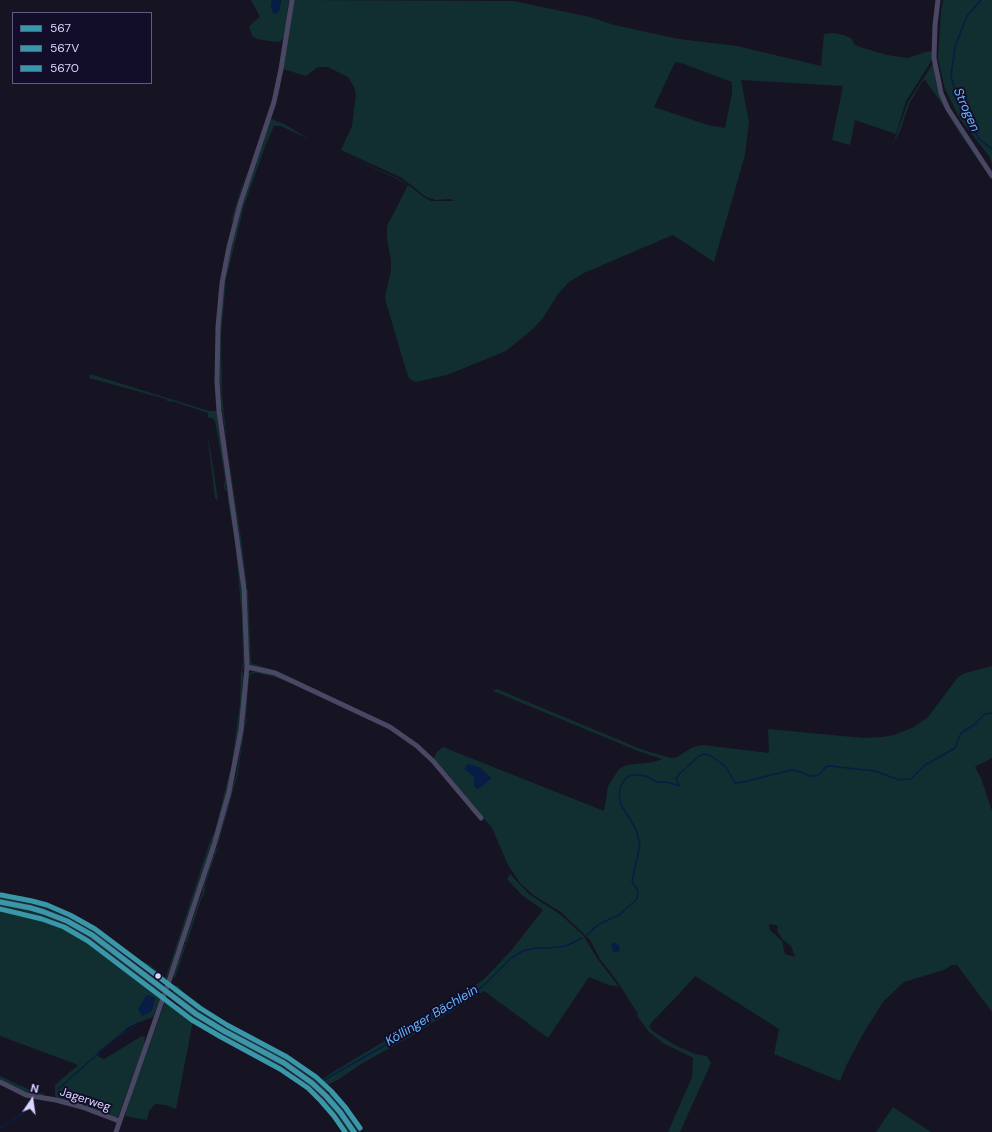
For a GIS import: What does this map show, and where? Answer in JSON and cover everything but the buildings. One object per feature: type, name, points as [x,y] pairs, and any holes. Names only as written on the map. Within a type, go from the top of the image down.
[{"type":"street","points":[[116,1132],[166,991],[214,845],[226,804],[241,730],[247,667],[244,589],[219,411],[217,382],[218,326],[222,283],[229,247],[240,204],[274,102],[292,0]]},
{"type":"street","points":[[938,0],[935,25],[934,58],[941,93],[948,109],[992,176]]},
{"type":"street","points":[[247,667],[275,674],[390,727],[416,746],[433,762],[481,818]]},
{"type":"street","points":[[0,902],[37,910],[78,926],[107,945],[166,991],[208,1021],[284,1063],[312,1082],[336,1107],[354,1132]]},
{"type":"street","name":"Jagerweg","points":[[0,1082],[26,1095],[82,1106],[119,1122]]},
{"type":"green space","points":[[251,0],[272,0],[271,6],[273,13],[279,11],[281,0],[289,0],[284,36],[281,41],[275,42],[257,39],[252,36],[249,26],[260,17]]},
{"type":"green space","points":[[294,0],[514,1],[590,17],[614,25],[679,39],[737,46],[821,66],[824,34],[833,33],[844,35],[852,39],[854,44],[860,47],[887,55],[908,58],[932,51],[932,60],[906,101],[896,134],[855,120],[850,145],[832,140],[843,86],[741,80],[749,122],[745,155],[714,262],[673,235],[584,273],[569,282],[558,294],[543,318],[533,329],[506,351],[447,375],[416,382],[409,378],[406,370],[385,299],[391,271],[387,226],[408,185],[324,146],[399,179],[407,184],[424,197],[431,201],[454,201],[450,199],[436,200],[426,197],[402,178],[341,150],[352,126],[356,94],[348,77],[328,67],[318,67],[306,76],[283,69]],"holes":[[[675,62],[732,82],[732,93],[725,128],[708,125],[654,107]]]},
{"type":"green space","points":[[943,0],[992,0],[992,164],[989,156],[960,119],[945,89],[938,59]]},
{"type":"green space","points":[[934,62],[936,83],[939,94],[950,116],[987,173],[925,80],[922,82],[909,104],[900,131],[893,144],[908,102]]},
{"type":"green space","points":[[272,119],[286,125],[310,139],[280,126],[274,126],[244,206],[226,280],[229,255],[242,204],[270,120]]},
{"type":"green space","points":[[250,160],[233,220],[231,220],[234,211]]},
{"type":"green space","points":[[226,281],[221,336],[222,394],[227,445],[247,586],[246,586],[221,402],[219,371],[220,326],[224,283]]},
{"type":"green space","points":[[90,374],[209,411],[217,411],[227,485],[225,487],[228,489],[238,558],[241,584],[243,620],[244,665],[243,669],[241,670],[243,662],[242,619],[235,540],[227,491],[224,488],[225,478],[215,421],[212,418],[208,418],[208,413],[175,402],[167,401],[166,399],[89,378]]},
{"type":"green space","points":[[207,431],[211,454],[218,500],[215,498]]},
{"type":"green space","points":[[246,590],[248,590],[251,663],[277,671],[322,692],[249,664]]},
{"type":"green space","points":[[992,666],[992,758],[975,767],[981,778],[992,811],[992,1012],[957,965],[952,965],[944,970],[904,982],[883,1002],[863,1034],[840,1081],[774,1054],[779,1029],[695,976],[649,1027],[654,1032],[675,1045],[695,1054],[707,1056],[711,1063],[680,1132],[668,1132],[692,1077],[693,1058],[663,1043],[649,1032],[637,1016],[638,1014],[617,981],[600,959],[590,940],[561,912],[533,895],[520,883],[508,865],[492,828],[433,759],[437,752],[443,747],[604,811],[608,786],[619,769],[627,765],[653,762],[662,759],[638,751],[493,691],[497,689],[643,750],[671,758],[677,757],[693,747],[703,745],[769,753],[768,729],[864,738],[894,735],[914,727],[928,717],[958,677],[965,673]],"holes":[[[479,767],[491,778],[477,789],[474,784],[475,779],[473,775],[465,769]],[[771,924],[778,926],[777,931],[783,940],[791,946],[795,957],[785,954],[782,941],[770,930],[769,925]]]},
{"type":"green space","points":[[241,670],[243,672],[242,702],[238,734],[231,768],[240,703]]},
{"type":"green space","points":[[254,671],[277,676],[373,720],[393,731],[417,749],[392,731],[374,721],[293,684],[272,676],[256,673],[251,674],[249,678],[247,722],[245,724],[238,773],[218,845],[219,849],[217,850],[206,882],[204,895],[202,897],[175,978],[173,976],[174,972],[184,945],[186,944],[185,941],[203,893],[202,891],[215,850],[218,848],[217,845],[237,772],[244,722],[246,722],[244,719],[248,678],[250,673]]},
{"type":"green space","points":[[230,771],[231,774],[226,795],[213,840],[211,841],[212,845],[167,978],[163,980],[157,975],[155,976],[85,928],[65,917],[28,904],[0,900],[0,893],[26,897],[43,902],[95,930],[123,951],[150,965],[166,977],[210,841],[214,834]]},
{"type":"green space","points":[[510,874],[529,894],[561,915],[583,935],[599,961],[619,987],[609,985],[589,977],[548,1038],[484,991],[408,1038],[361,1064],[338,1080],[325,1086],[320,1081],[328,1075],[471,989],[485,978],[510,952],[543,910],[522,895],[507,879]]},
{"type":"green space","points":[[0,905],[31,910],[77,929],[99,943],[161,991],[161,997],[153,1017],[130,1026],[98,1052],[99,1057],[104,1059],[142,1036],[145,1037],[144,1045],[118,1117],[116,1118],[58,1099],[55,1095],[55,1085],[78,1065],[0,1036]]},
{"type":"green space","points":[[173,985],[178,986],[192,1003],[206,1012],[275,1050],[290,1060],[308,1073],[328,1091],[326,1093],[306,1075],[286,1061],[197,1012],[175,995],[171,988]]},
{"type":"green space","points":[[166,999],[272,1059],[302,1079],[333,1107],[351,1132],[346,1132],[321,1103],[283,1072],[193,1021],[176,1109],[166,1105],[155,1104],[149,1111],[147,1120],[125,1116],[132,1092]]},
{"type":"green space","points":[[0,1076],[32,1091],[44,1094],[44,1097],[34,1096],[0,1081]]},
{"type":"green space","points":[[330,1093],[344,1105],[361,1132],[358,1132],[329,1095]]},
{"type":"green space","points":[[893,1107],[931,1132],[876,1132]]},
{"type":"water","points":[[272,0],[281,0],[279,11],[276,14],[273,13],[271,6]]},
{"type":"water","points":[[468,764],[479,767],[492,778],[477,789],[474,784],[474,777],[465,769],[466,765]]},
{"type":"water","points":[[616,943],[619,946],[620,950],[618,952],[615,953],[612,949],[611,945]]},
{"type":"water","points":[[148,995],[155,998],[154,1004],[151,1012],[142,1016],[138,1009],[145,997]]},
{"type":"waterway","name":"Strogen","points":[[981,0],[967,16],[955,47],[951,76],[958,100],[979,139],[992,149]]},
{"type":"waterway","name":"Köllinger Bächlein","points":[[687,767],[699,756],[704,754],[711,756],[726,767],[735,783],[791,770],[810,776],[817,776],[829,766],[875,771],[899,780],[911,779],[925,765],[955,748],[961,733],[975,724],[985,714],[992,713]]},
{"type":"waterway","name":"Köllinger Bächlein","points":[[587,935],[599,924],[619,915],[637,899],[638,891],[632,881],[640,845],[636,829],[621,805],[619,797],[621,785],[626,778],[631,775],[637,775],[646,776],[657,782],[666,782],[680,786],[676,779],[685,769]]},
{"type":"waterway","name":"Köllinger Bächlein","points":[[324,1080],[424,1023],[482,987],[511,958],[523,951],[536,948],[566,946],[582,938]]},
{"type":"waterway","points":[[58,1089],[100,1052],[121,1035],[134,1027],[138,1022]]},
{"type":"waterway","points":[[0,1128],[40,1102]]},
{"type":"transit line","name":"5670","points":[[1,895],[47,905],[70,915],[95,929],[200,1008],[227,1025],[287,1057],[316,1077],[345,1107],[360,1128]]},
{"type":"transit line","name":"567","points":[[0,902],[44,912],[67,921],[92,935],[196,1014],[224,1031],[284,1063],[312,1083],[340,1112],[354,1132]]},
{"type":"transit line","name":"567V","points":[[0,909],[42,919],[64,927],[88,941],[192,1020],[280,1069],[308,1088],[334,1116],[345,1132]]}]
